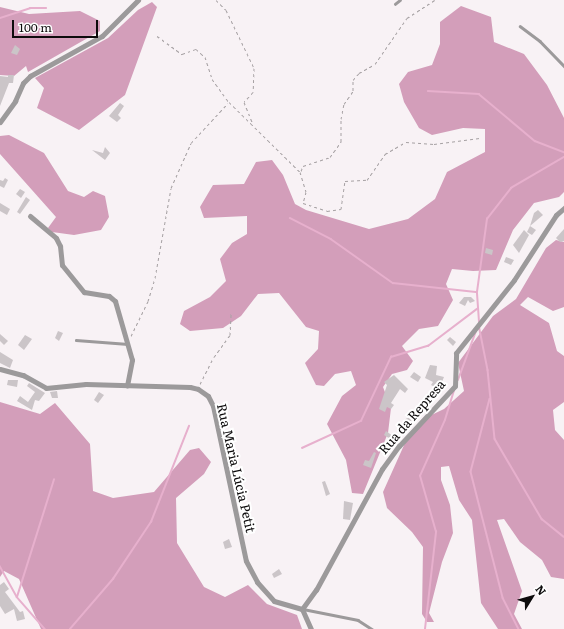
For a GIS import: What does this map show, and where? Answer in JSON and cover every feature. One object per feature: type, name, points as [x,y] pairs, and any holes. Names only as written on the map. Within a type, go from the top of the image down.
[{"type":"street","points":[[0,122],[15,101],[23,83],[30,76],[102,36],[138,0]]},
{"type":"street","name":"Rua da Represa","points":[[302,609],[316,590],[382,469],[399,446],[455,386],[456,353],[514,280],[556,214],[564,208]]},
{"type":"street","points":[[30,216],[56,238],[60,246],[62,265],[84,292],[109,296],[115,301],[132,360],[127,386]]},
{"type":"street","points":[[0,369],[23,375],[46,388],[86,384],[198,388]]},
{"type":"street","name":"Rua Maria Lúcia Petit","points":[[198,388],[208,396],[213,406],[246,560],[257,582],[274,601],[302,609]]},
{"type":"street","points":[[302,609],[310,629]]},
{"type":"lane","points":[[395,4],[400,0]]},
{"type":"lane","points":[[520,26],[540,41],[564,66]]},
{"type":"lane","points":[[76,340],[128,344]]},
{"type":"lane","points":[[302,609],[358,620],[372,629]]},
{"type":"path","points":[[216,0],[226,10],[254,68],[253,92],[244,102],[253,125]]},
{"type":"path","points":[[300,172],[304,166],[330,157],[341,142],[341,119],[344,104],[353,91],[353,80],[359,73],[375,64],[407,18],[434,0]]},
{"type":"path","points":[[156,36],[182,54],[196,49],[205,57],[212,79],[229,102],[300,172],[306,192],[303,203],[326,211],[341,209],[345,181],[367,180],[385,154],[406,142],[434,144],[480,138]]},
{"type":"path","points":[[128,344],[148,301],[155,278],[171,188],[191,143],[229,102]]},
{"type":"path","points":[[198,388],[214,357],[230,335],[230,313]]},
{"type":"shaded area","points":[[152,2],[157,7],[125,95],[79,130],[37,108],[44,88],[35,78],[108,38],[138,10]]},
{"type":"shaded area","points":[[461,6],[491,17],[494,42],[524,54],[547,85],[564,118],[564,192],[559,197],[534,203],[513,230],[496,270],[473,271],[452,269],[446,284],[453,300],[438,326],[419,329],[402,346],[413,361],[407,370],[392,374],[383,387],[391,408],[388,433],[363,494],[352,493],[346,460],[327,424],[342,396],[356,385],[351,371],[335,374],[324,386],[316,385],[305,363],[318,349],[319,331],[306,327],[279,293],[258,294],[241,316],[223,328],[190,331],[180,324],[184,311],[210,297],[226,281],[220,259],[232,243],[247,234],[247,216],[204,218],[200,207],[213,185],[244,184],[256,162],[272,160],[283,175],[295,204],[306,210],[369,229],[408,219],[435,199],[447,172],[485,152],[485,129],[463,128],[432,135],[419,128],[404,102],[399,84],[408,72],[432,65],[440,44],[440,22]]},
{"type":"shaded area","points":[[0,7],[29,14],[80,11],[100,21],[100,31],[28,72],[26,66],[14,76],[0,75]]},
{"type":"shaded area","points":[[9,135],[44,153],[68,191],[84,197],[93,191],[105,196],[109,217],[101,230],[74,235],[52,232],[48,228],[56,217],[0,154],[0,136]]},
{"type":"shaded area","points":[[556,240],[564,242],[564,307],[553,311],[528,297],[520,305],[549,323],[557,351],[564,356],[564,402],[553,410],[555,430],[564,440],[564,579],[551,577],[542,560],[520,542],[504,519],[497,520],[522,591],[514,614],[522,629],[498,629],[481,603],[472,520],[459,500],[449,466],[441,467],[441,480],[450,505],[453,533],[442,562],[429,613],[434,622],[427,622],[422,614],[423,547],[412,532],[387,508],[383,492],[405,443],[423,419],[444,409],[464,391],[458,363],[493,316],[516,299],[546,248]]},
{"type":"shaded area","points":[[0,402],[40,414],[55,403],[90,444],[93,491],[113,498],[154,492],[190,450],[199,448],[211,462],[204,474],[176,498],[177,543],[204,587],[225,597],[248,585],[267,604],[297,615],[302,629],[41,629],[19,579],[4,571],[0,577]]},
{"type":"building","points":[[15,45],[20,49],[17,55],[11,53]]},
{"type":"building","points":[[8,75],[14,75],[13,83],[9,83],[0,106],[0,76],[8,77]]},
{"type":"building","points":[[120,103],[124,106],[118,115],[121,118],[117,122],[109,116]]},
{"type":"building","points":[[105,147],[110,153],[105,160],[92,150],[103,153]]},
{"type":"building","points":[[5,178],[8,180],[4,188],[0,186],[0,180],[3,181]]},
{"type":"building","points":[[20,189],[25,192],[21,198],[16,194]]},
{"type":"building","points":[[26,197],[30,200],[20,214],[17,212]]},
{"type":"building","points":[[0,203],[10,209],[7,215],[0,211]]},
{"type":"building","points":[[538,210],[543,215],[530,226],[534,213]]},
{"type":"building","points":[[530,226],[536,230],[532,235],[527,232]]},
{"type":"building","points":[[564,229],[564,241],[560,242],[556,238]]},
{"type":"building","points":[[524,230],[529,235],[519,253],[513,245]]},
{"type":"building","points":[[486,248],[493,250],[492,255],[485,253]]},
{"type":"building","points":[[506,257],[514,260],[511,265],[504,262]]},
{"type":"building","points":[[464,297],[471,297],[475,301],[470,303],[468,300],[465,306],[459,303]]},
{"type":"building","points":[[58,331],[63,333],[59,341],[55,338]]},
{"type":"building","points":[[0,334],[8,341],[4,345],[0,341]]},
{"type":"building","points":[[25,335],[32,339],[24,350],[18,345]]},
{"type":"building","points":[[450,337],[456,342],[453,346],[447,340]]},
{"type":"building","points":[[0,352],[13,360],[10,368],[0,363]]},
{"type":"building","points":[[430,365],[437,366],[436,375],[444,377],[439,389],[431,385],[433,382],[425,378]]},
{"type":"building","points":[[414,372],[421,377],[418,382],[410,377]]},
{"type":"building","points":[[394,375],[408,389],[405,393],[400,389],[391,403],[394,405],[391,409],[387,407],[385,412],[379,409],[387,385],[384,382]]},
{"type":"building","points":[[8,380],[18,380],[17,387],[7,385]]},
{"type":"building","points":[[29,383],[45,393],[39,401],[35,400],[32,410],[17,401],[20,396],[28,402],[35,392],[27,386]]},
{"type":"building","points":[[57,391],[58,398],[52,398],[50,392]]},
{"type":"building","points":[[99,392],[104,395],[98,403],[94,400]]},
{"type":"building","points":[[408,417],[412,421],[409,425],[404,421]]},
{"type":"building","points":[[386,431],[397,439],[395,442],[384,435]]},
{"type":"building","points":[[374,452],[376,453],[371,468],[363,465],[365,460],[369,461]]},
{"type":"building","points":[[325,481],[330,494],[326,496],[322,482]]},
{"type":"building","points":[[344,501],[353,503],[350,520],[343,519]]},
{"type":"building","points":[[229,539],[232,547],[225,549],[223,542]]},
{"type":"building","points":[[279,569],[282,574],[274,578],[272,574]]},
{"type":"building","points":[[4,582],[9,589],[5,592],[20,612],[23,611],[25,619],[17,621],[14,609],[5,614],[0,606],[0,585]]},
{"type":"waterway","points":[[0,18],[30,8],[46,8]]},
{"type":"waterway","points":[[428,91],[479,94],[535,141],[564,152]]},
{"type":"waterway","points":[[479,322],[477,292],[487,219],[511,188],[564,157]]},
{"type":"waterway","points":[[290,218],[331,239],[393,283],[476,292]]},
{"type":"waterway","points":[[302,448],[361,421],[391,357],[428,346],[477,309]]},
{"type":"waterway","points":[[479,325],[488,370],[495,439],[542,519],[564,537]]},
{"type":"waterway","points":[[458,380],[476,331]]},
{"type":"waterway","points":[[425,629],[436,532],[420,476],[445,420],[454,391]]},
{"type":"waterway","points":[[490,399],[471,472],[503,598],[519,629]]},
{"type":"waterway","points":[[70,629],[113,579],[151,522],[189,426]]},
{"type":"waterway","points":[[17,597],[54,480]]},
{"type":"waterway","points":[[0,566],[17,597],[45,629]]}]
